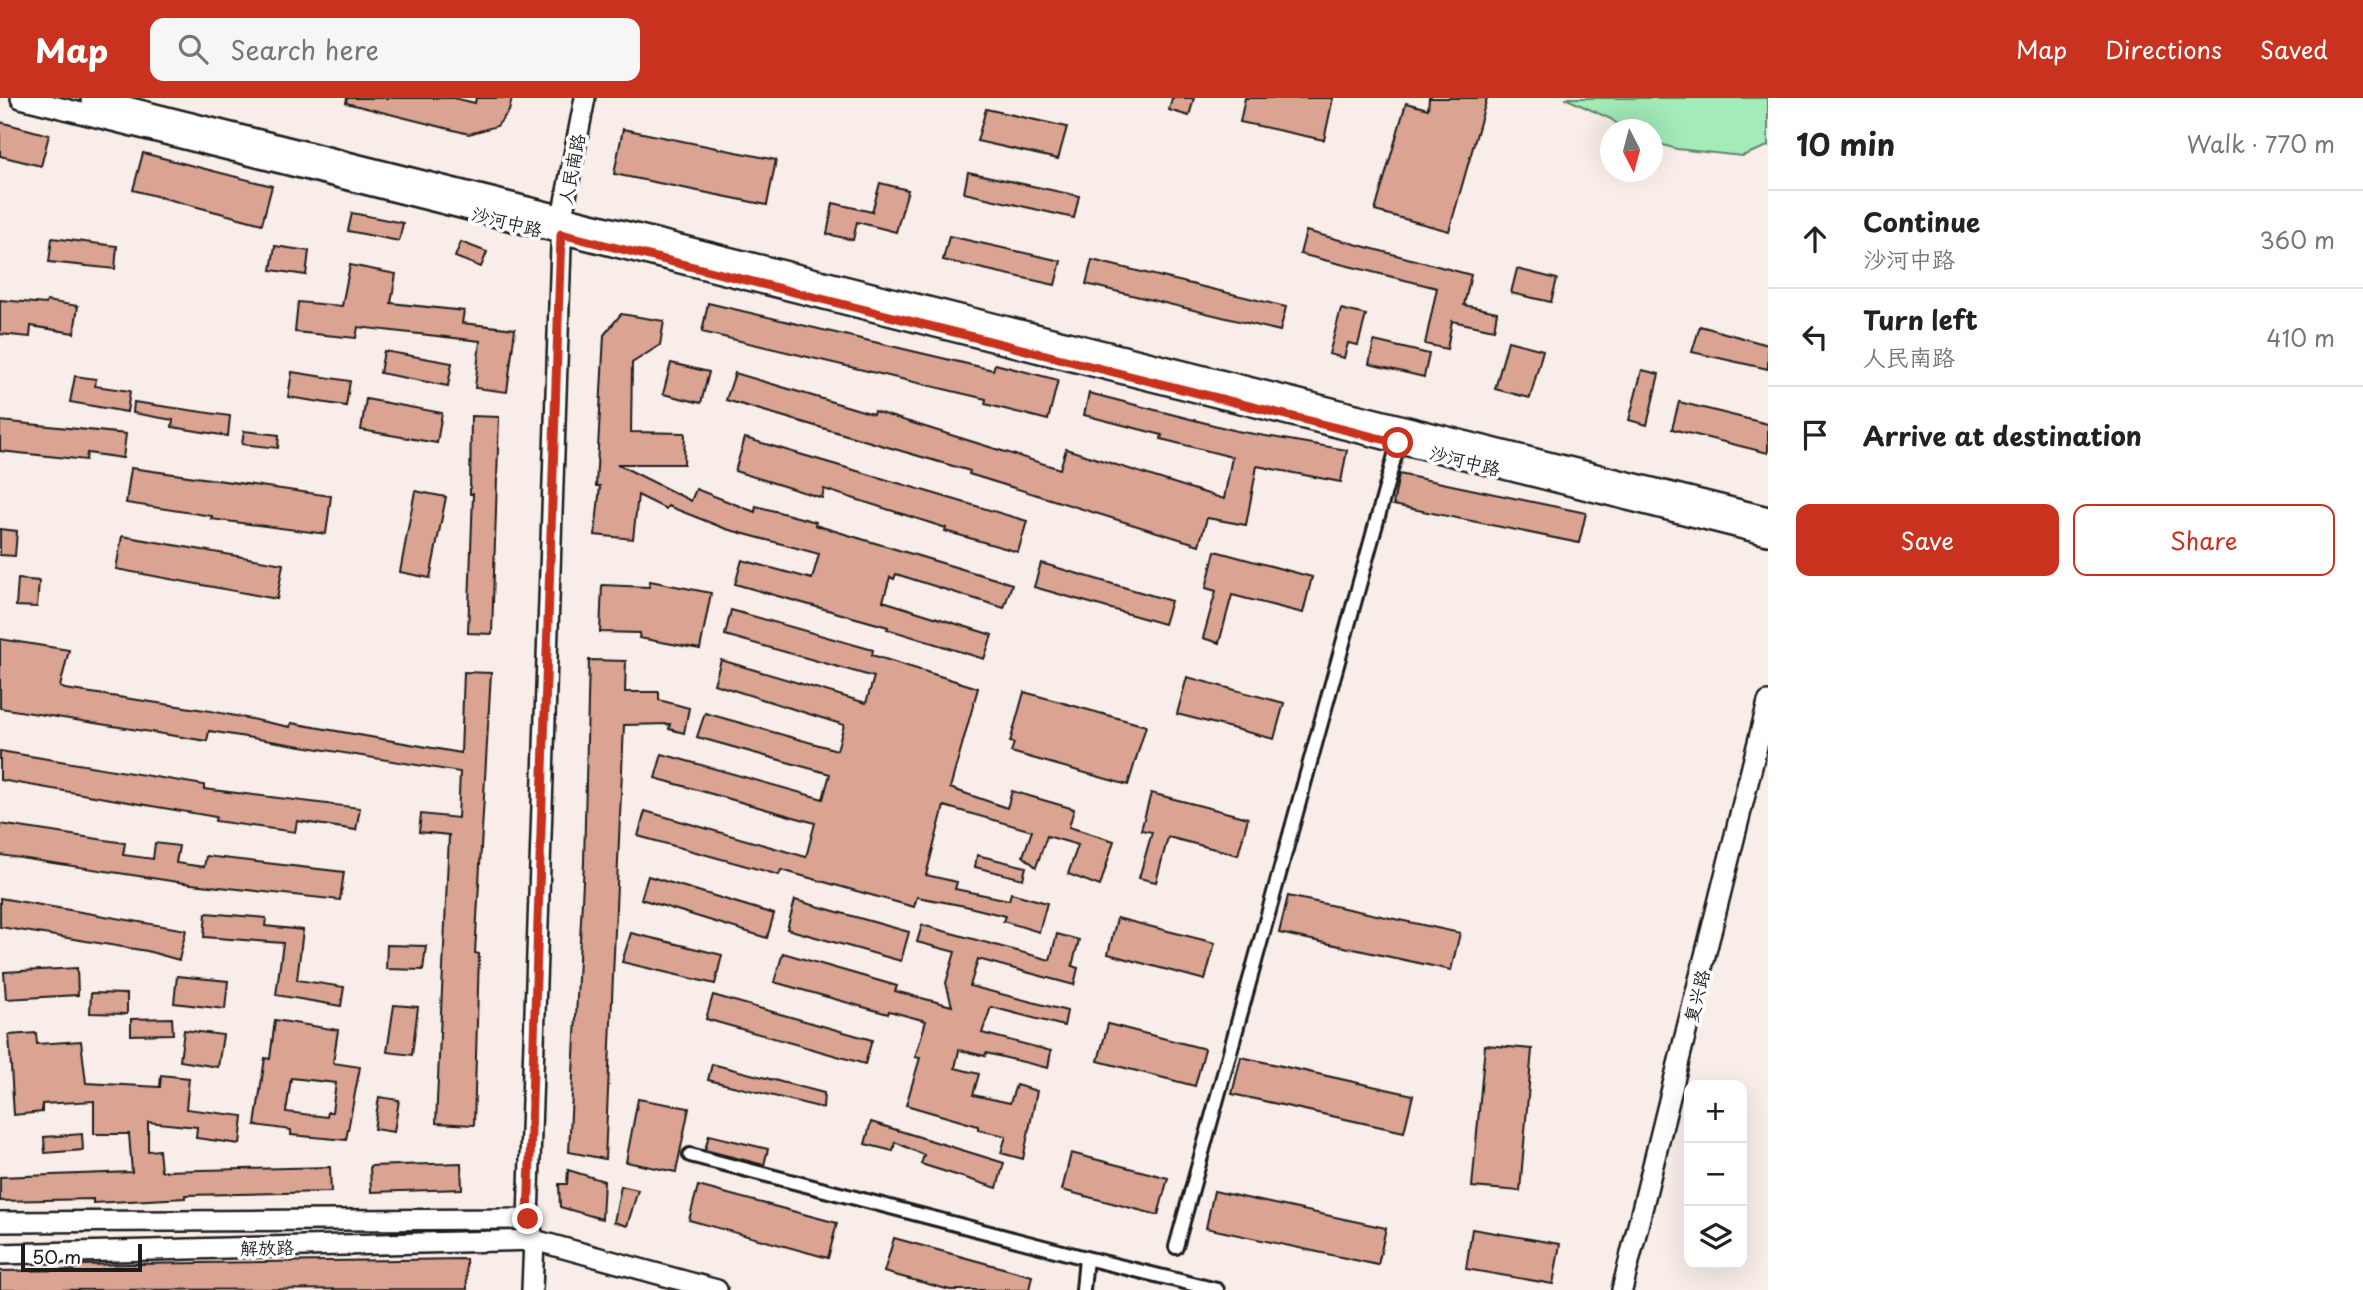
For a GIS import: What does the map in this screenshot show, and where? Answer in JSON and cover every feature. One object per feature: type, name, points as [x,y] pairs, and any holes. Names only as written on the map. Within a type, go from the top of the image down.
[{"type":"street","name":"沙河中路","points":[[21,98],[562,226],[1401,435],[1768,535]]},
{"type":"street","name":"沙河中路","points":[[91,98],[562,226]]},
{"type":"street","name":"人民南路","points":[[532,1290],[534,1240],[528,1219],[562,226],[585,98]]},
{"type":"street","name":"沙河中路","points":[[1401,435],[1768,517]]},
{"type":"street","points":[[1177,1247],[1401,435]]},
{"type":"street","name":"复兴路","points":[[1622,1290],[1768,702]]},
{"type":"street","points":[[690,1155],[1217,1290]]},
{"type":"street","name":"解放路","points":[[0,1222],[528,1219]]},
{"type":"street","name":"解放路","points":[[0,1254],[534,1240],[717,1290]]},
{"type":"street","points":[[1083,1290],[1086,1258]]},
{"type":"green space","points":[[1565,98],[1768,98],[1768,146],[1742,156],[1677,149],[1663,145],[1663,119],[1611,119]]},
{"type":"building","points":[[347,98],[454,98],[475,103],[476,98],[512,98],[509,111],[497,126],[469,134],[346,103]]},
{"type":"building","points":[[1172,98],[1194,98],[1189,116],[1169,110]]},
{"type":"building","points":[[1245,98],[1333,98],[1324,140],[1240,122]]},
{"type":"building","points":[[1429,98],[1487,98],[1449,231],[1375,211],[1406,103],[1428,109]]},
{"type":"building","points":[[986,109],[1067,127],[1058,159],[977,141]]},
{"type":"building","points":[[0,122],[49,135],[41,166],[0,156]]},
{"type":"building","points":[[623,129],[776,160],[767,205],[614,174]]},
{"type":"building","points":[[143,153],[272,186],[262,224],[133,190]]},
{"type":"building","points":[[968,172],[1079,196],[1074,218],[964,193]]},
{"type":"building","points":[[880,183],[908,190],[896,232],[857,222],[853,240],[827,234],[833,203],[872,212]]},
{"type":"building","points":[[352,213],[403,223],[399,241],[348,231]]},
{"type":"building","points":[[1306,231],[1471,275],[1464,305],[1497,312],[1494,330],[1452,321],[1447,349],[1425,344],[1437,288],[1300,254]]},
{"type":"building","points":[[949,236],[1061,261],[1055,285],[943,260]]},
{"type":"building","points":[[52,238],[117,246],[115,269],[49,262]]},
{"type":"building","points":[[461,242],[487,252],[481,267],[455,257]]},
{"type":"building","points":[[275,246],[309,251],[306,275],[271,270]]},
{"type":"building","points":[[1092,260],[1286,307],[1280,331],[1086,284]]},
{"type":"building","points":[[350,265],[396,274],[391,303],[464,311],[462,323],[515,329],[507,392],[475,388],[480,341],[358,327],[356,338],[295,332],[298,302],[342,306]]},
{"type":"building","points":[[1517,269],[1557,279],[1551,302],[1511,293]]},
{"type":"building","points":[[0,300],[46,304],[47,301],[78,306],[74,333],[31,326],[30,337],[0,334]]},
{"type":"building","points":[[708,303],[993,370],[995,364],[1058,380],[1048,420],[985,404],[986,399],[702,332]]},
{"type":"building","points":[[1341,309],[1366,315],[1358,345],[1348,343],[1344,358],[1329,354]]},
{"type":"building","points":[[621,314],[664,321],[660,345],[632,363],[631,432],[685,433],[684,464],[617,464],[691,501],[696,489],[755,512],[756,506],[816,522],[815,525],[1012,584],[1004,608],[896,574],[894,579],[890,577],[883,601],[992,635],[984,659],[887,629],[888,627],[735,584],[742,560],[812,579],[819,554],[726,529],[668,506],[666,509],[638,495],[633,539],[595,535],[600,486],[596,486],[604,335]]},
{"type":"building","points":[[1700,326],[1768,345],[1768,369],[1692,352]]},
{"type":"building","points":[[1374,341],[1429,354],[1424,377],[1369,364]]},
{"type":"building","points":[[1508,341],[1543,350],[1530,398],[1495,389]]},
{"type":"building","points":[[384,351],[452,363],[448,386],[380,373]]},
{"type":"building","points":[[671,363],[709,372],[701,403],[663,394]]},
{"type":"building","points":[[1642,370],[1659,374],[1647,425],[1629,420]]},
{"type":"building","points":[[292,372],[350,381],[346,406],[288,397]]},
{"type":"building","points":[[735,373],[873,414],[874,411],[1060,469],[1066,449],[1224,499],[1232,457],[1084,415],[1089,393],[1237,431],[1347,450],[1341,482],[1257,466],[1246,525],[1207,518],[1199,545],[969,474],[970,471],[726,400]]},
{"type":"building","points":[[75,376],[96,379],[95,386],[130,391],[127,412],[70,402]]},
{"type":"building","points":[[366,399],[442,413],[437,443],[361,430]]},
{"type":"building","points":[[134,402],[230,416],[228,436],[172,427],[173,420],[133,413]]},
{"type":"building","points":[[1679,402],[1768,424],[1768,453],[1672,429]]},
{"type":"building","points":[[471,416],[499,417],[492,634],[468,633],[473,494],[470,494]]},
{"type":"building","points":[[0,421],[126,434],[123,458],[87,453],[86,460],[0,451]]},
{"type":"building","points":[[244,431],[279,435],[278,448],[242,444]]},
{"type":"building","points":[[745,438],[1027,521],[1018,552],[945,531],[946,528],[824,489],[822,498],[735,471]]},
{"type":"building","points":[[131,468],[331,496],[326,534],[211,519],[212,516],[126,503]]},
{"type":"building","points":[[1399,474],[1586,513],[1579,543],[1393,505]]},
{"type":"building","points":[[415,491],[446,497],[430,578],[400,572]]},
{"type":"building","points":[[0,529],[17,531],[15,556],[0,555]]},
{"type":"building","points":[[122,536],[283,564],[277,599],[116,569]]},
{"type":"building","points":[[1215,551],[1312,577],[1303,613],[1232,595],[1219,643],[1203,638],[1216,591],[1206,588]]},
{"type":"building","points":[[1041,563],[1171,601],[1164,624],[1034,587]]},
{"type":"building","points":[[18,579],[39,581],[37,607],[16,606]]},
{"type":"building","points":[[650,581],[711,593],[700,649],[639,638],[640,633],[600,632],[602,585],[649,587]]},
{"type":"building","points":[[731,610],[873,650],[872,655],[978,688],[950,788],[1007,808],[1012,791],[1074,809],[1069,827],[1114,841],[1100,886],[1068,874],[1078,845],[1047,836],[1036,867],[1023,856],[1032,831],[944,806],[926,875],[957,882],[955,889],[1009,900],[1011,893],[1047,903],[1039,932],[1003,921],[1005,916],[965,906],[917,897],[914,907],[781,870],[779,875],[638,836],[645,811],[806,857],[815,823],[655,778],[662,754],[823,799],[830,774],[697,737],[705,713],[837,750],[844,725],[714,684],[721,660],[866,703],[874,677],[725,635]]},
{"type":"building","points":[[0,639],[69,650],[60,687],[65,689],[211,711],[290,727],[291,723],[461,753],[464,672],[491,673],[475,953],[479,954],[474,1125],[436,1123],[449,835],[419,832],[421,814],[458,818],[460,772],[209,731],[207,741],[0,708]]},
{"type":"building","points":[[589,660],[626,661],[625,692],[659,692],[659,700],[689,708],[684,733],[669,729],[670,724],[624,725],[605,1159],[569,1152],[584,862]]},
{"type":"building","points":[[1187,677],[1284,703],[1274,739],[1177,714]]},
{"type":"building","points":[[1024,692],[1146,726],[1128,785],[1011,752],[1014,743],[1010,742]]},
{"type":"building","points":[[0,751],[204,785],[204,789],[360,808],[356,830],[297,821],[295,832],[215,821],[216,817],[0,780]]},
{"type":"building","points":[[1151,793],[1248,818],[1238,855],[1168,837],[1156,882],[1139,878],[1152,832],[1141,830]]},
{"type":"building","points":[[0,824],[125,843],[123,855],[153,859],[155,843],[179,846],[176,863],[204,867],[206,856],[344,872],[340,900],[191,884],[0,855]]},
{"type":"building","points":[[977,855],[1026,867],[1023,879],[975,867]]},
{"type":"building","points":[[648,876],[774,914],[767,938],[641,899]]},
{"type":"building","points":[[1288,896],[1460,933],[1451,970],[1279,933]]},
{"type":"building","points":[[0,898],[186,930],[179,960],[147,951],[0,927]]},
{"type":"building","points":[[795,900],[909,932],[901,961],[787,929]]},
{"type":"building","points":[[206,913],[266,918],[265,926],[303,930],[297,980],[344,987],[341,1006],[276,995],[283,943],[204,937]]},
{"type":"building","points":[[1117,918],[1215,943],[1205,980],[1108,954]]},
{"type":"building","points":[[922,925],[1050,960],[1057,934],[1079,940],[1072,966],[1078,968],[1074,985],[978,959],[970,986],[1067,1011],[1064,1026],[991,1007],[982,1033],[1051,1051],[1048,1068],[986,1053],[985,1056],[959,1050],[955,1068],[979,1074],[973,1095],[1010,1103],[1016,1085],[1037,1091],[1023,1159],[1001,1153],[1006,1136],[978,1130],[978,1126],[906,1105],[920,1058],[915,1057],[926,1021],[889,1011],[888,1014],[774,982],[783,953],[897,986],[895,991],[952,1006],[946,983],[955,952],[917,942]]},
{"type":"building","points":[[631,933],[722,955],[715,984],[622,962]]},
{"type":"building","points":[[387,945],[426,946],[423,970],[386,969]]},
{"type":"building","points":[[77,968],[78,995],[6,999],[4,972]]},
{"type":"building","points":[[177,976],[228,981],[225,1009],[174,1003]]},
{"type":"building","points":[[91,993],[127,994],[127,1014],[90,1013]]},
{"type":"building","points":[[713,995],[872,1040],[865,1064],[706,1019]]},
{"type":"building","points":[[394,1005],[418,1007],[412,1055],[387,1052]]},
{"type":"building","points":[[172,1018],[173,1034],[131,1035],[131,1019]]},
{"type":"building","points":[[275,1020],[338,1030],[333,1063],[360,1067],[346,1140],[291,1135],[291,1130],[255,1125],[265,1058],[270,1059]],"holes":[[[291,1078],[336,1083],[332,1112],[328,1112],[327,1117],[286,1112]]]},
{"type":"building","points":[[1108,1024],[1205,1049],[1195,1086],[1098,1061]]},
{"type":"building","points":[[184,1030],[223,1035],[218,1067],[180,1061]]},
{"type":"building","points":[[36,1033],[37,1044],[81,1041],[86,1083],[160,1087],[161,1075],[189,1078],[186,1109],[243,1116],[240,1144],[196,1138],[197,1127],[148,1122],[148,1151],[159,1150],[161,1171],[330,1167],[331,1192],[185,1195],[185,1198],[93,1203],[93,1199],[0,1201],[0,1177],[132,1172],[129,1134],[94,1134],[94,1101],[42,1104],[42,1112],[14,1115],[9,1035]]},
{"type":"building","points":[[1485,1045],[1532,1049],[1520,1191],[1472,1187]]},
{"type":"building","points":[[1241,1057],[1413,1095],[1404,1132],[1232,1094]]},
{"type":"building","points":[[712,1064],[824,1093],[823,1108],[708,1080]]},
{"type":"building","points":[[379,1097],[399,1100],[394,1132],[374,1129]]},
{"type":"building","points":[[638,1099],[689,1108],[676,1172],[626,1162]]},
{"type":"building","points":[[871,1122],[1004,1163],[997,1188],[921,1164],[924,1155],[895,1142],[893,1151],[865,1144]]},
{"type":"building","points":[[82,1134],[83,1150],[45,1153],[44,1137]]},
{"type":"building","points":[[709,1135],[768,1149],[764,1165],[705,1150]]},
{"type":"building","points":[[1071,1153],[1168,1178],[1158,1215],[1062,1190]]},
{"type":"building","points":[[461,1163],[462,1189],[371,1192],[370,1166]]},
{"type":"building","points":[[568,1170],[604,1181],[602,1219],[560,1207],[559,1184],[567,1184]]},
{"type":"building","points":[[621,1186],[638,1190],[627,1226],[614,1222]]},
{"type":"building","points":[[698,1186],[837,1223],[828,1258],[689,1220]]},
{"type":"building","points":[[1214,1191],[1386,1228],[1378,1265],[1206,1228]]},
{"type":"building","points":[[1472,1229],[1560,1244],[1553,1284],[1466,1269]]},
{"type":"building","points":[[894,1238],[1032,1276],[1029,1290],[950,1290],[884,1272]]},
{"type":"building","points":[[466,1259],[467,1289],[0,1290],[0,1271],[74,1270],[74,1265]]},
{"type":"route","points":[[528,1219],[561,234],[1398,443]]}]
